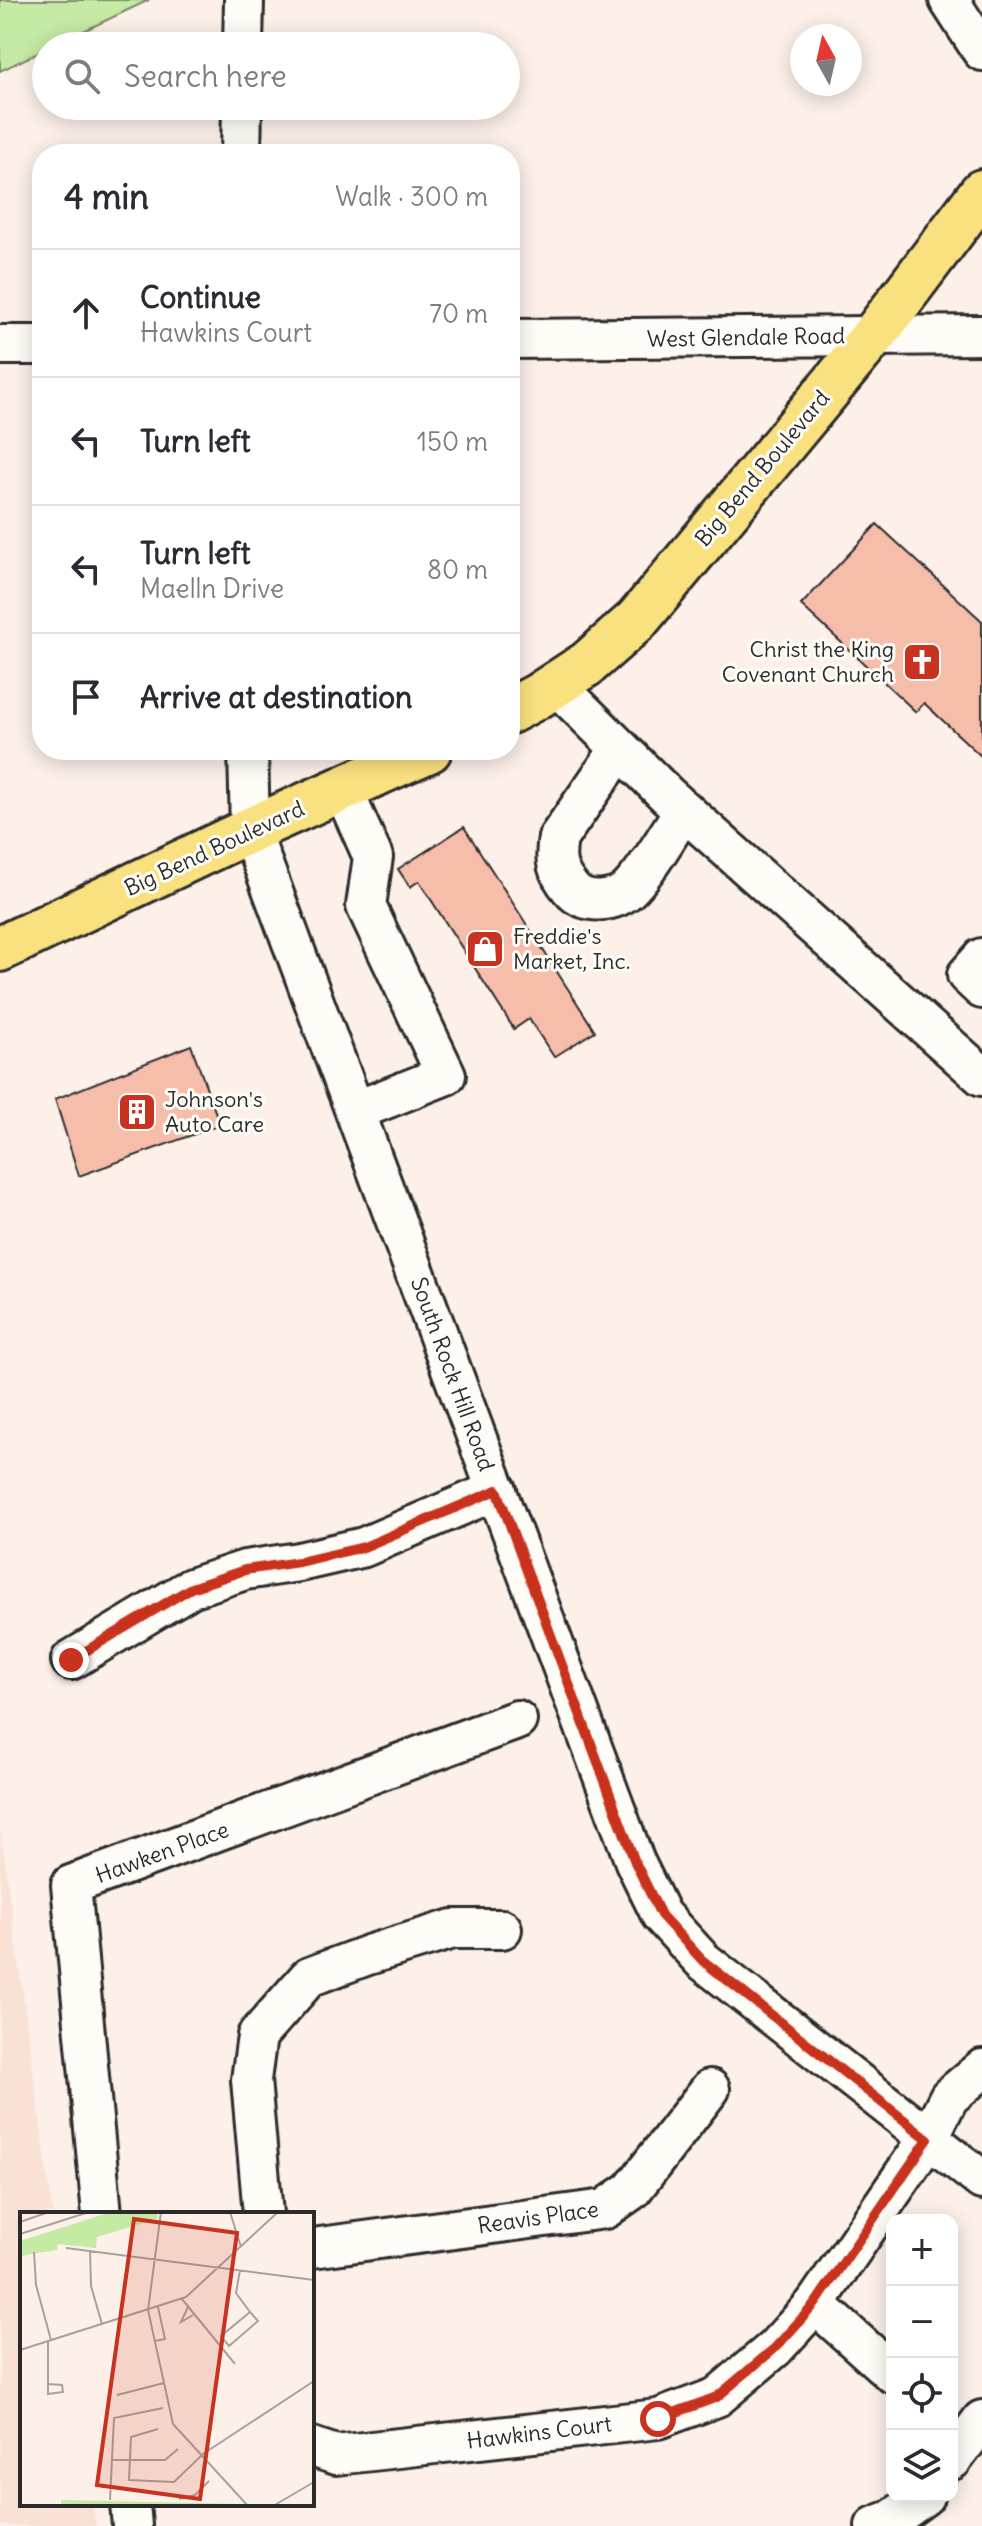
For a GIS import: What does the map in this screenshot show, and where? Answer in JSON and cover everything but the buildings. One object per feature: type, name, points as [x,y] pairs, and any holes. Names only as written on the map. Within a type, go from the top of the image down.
[{"type":"main road","name":"Big Bend Boulevard","points":[[520,705],[587,664],[637,620],[874,335],[982,192]]},
{"type":"main road","name":"Big Bend Boulevard","points":[[0,949],[250,830],[408,760]]},
{"type":"street","points":[[243,32],[244,0]]},
{"type":"street","points":[[949,0],[982,51]]},
{"type":"street","points":[[241,144],[242,120]]},
{"type":"street","name":"West Glendale Road","points":[[520,339],[982,335]]},
{"type":"street","points":[[0,345],[32,345]]},
{"type":"street","points":[[556,685],[684,810],[982,1076]]},
{"type":"street","points":[[620,749],[558,838],[555,854],[558,874],[577,897],[595,902],[630,889],[684,810]]},
{"type":"street","name":"South Rock Hill Road","points":[[248,760],[250,830],[635,1862],[661,1915],[702,1960],[982,2180]]},
{"type":"street","points":[[343,790],[373,857],[366,906],[446,1075],[355,1111]]},
{"type":"street","points":[[982,958],[967,975],[982,989]]},
{"type":"street","points":[[71,1660],[191,1588],[245,1570],[364,1547],[497,1490]]},
{"type":"street","name":"Hawken Place","points":[[102,2212],[71,1885],[517,1720]]},
{"type":"street","points":[[263,2212],[251,2080],[257,2036],[309,1977],[453,1929],[502,1929]]},
{"type":"street","points":[[928,2139],[949,2097],[982,2069]]},
{"type":"street","name":"Reavis Place","points":[[314,2248],[605,2209],[632,2190],[710,2089]]},
{"type":"street","name":"Hawkins Court","points":[[314,2448],[336,2455],[658,2419],[717,2397],[775,2348],[815,2304],[928,2139]]},
{"type":"street","points":[[815,2304],[886,2368]]},
{"type":"street","points":[[875,2526],[891,2520],[916,2502]]},
{"type":"street","points":[[130,2506],[132,2526]]},
{"type":"shaded area","points":[[0,1827],[53,2212],[20,2212],[20,2506],[93,2506],[96,2526],[0,2526]]},
{"type":"green space","points":[[0,0],[149,0],[82,32],[32,32],[32,56],[0,71]]},
{"type":"place","name":"Christ the King Covenant Church","points":[[922,662]]},
{"type":"place","name":"Freddie's Market, Inc.","points":[[485,949]]},
{"type":"place","name":"Johnson's Auto Care","points":[[137,1112]]},
{"type":"route","points":[[71,1660],[191,1588],[245,1570],[364,1547],[497,1490],[635,1862],[661,1915],[702,1960],[928,2139],[815,2304],[775,2348],[717,2397],[658,2419]]}]
